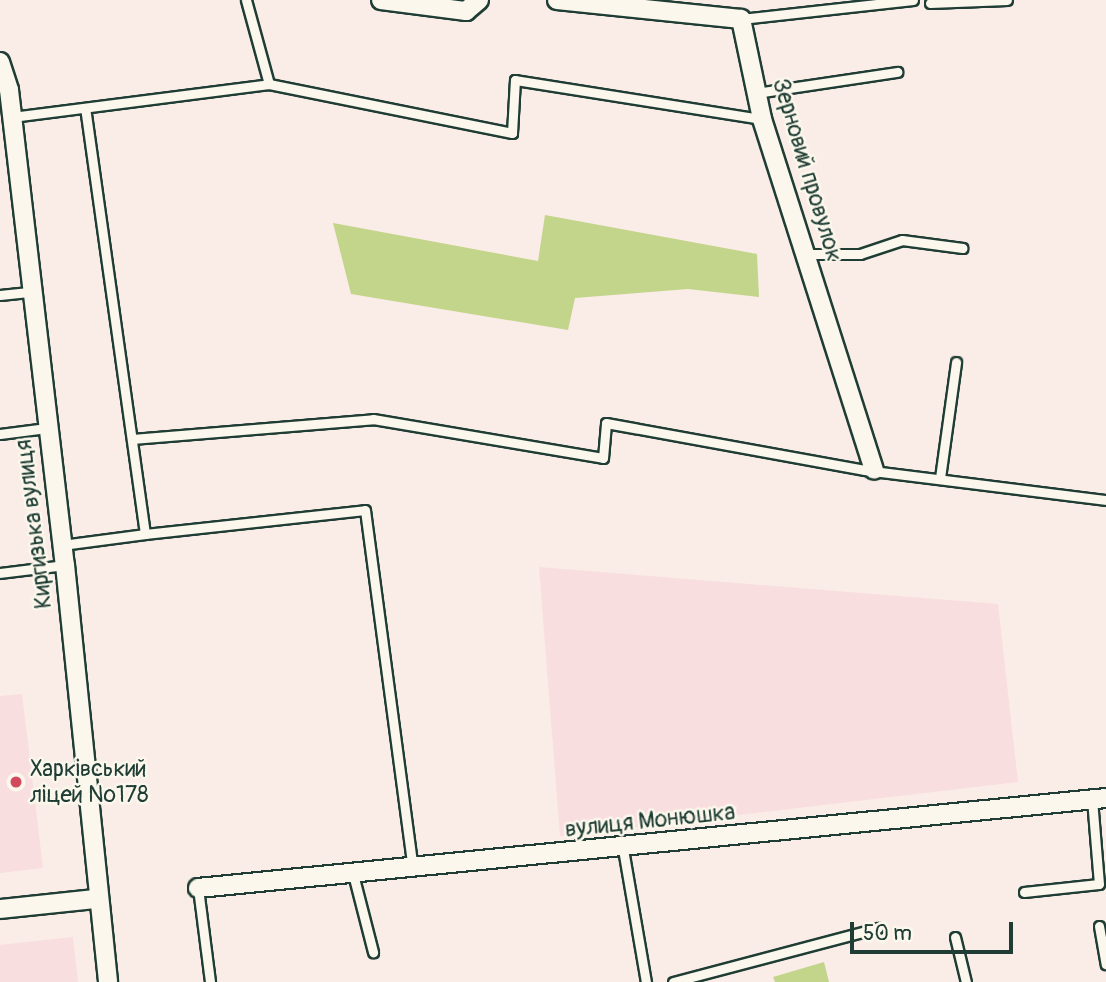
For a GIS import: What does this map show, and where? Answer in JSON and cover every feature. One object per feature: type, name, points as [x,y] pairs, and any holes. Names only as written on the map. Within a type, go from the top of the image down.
[{"type":"street","points":[[380,0],[466,11],[479,0]]},
{"type":"street","points":[[557,0],[741,19]]},
{"type":"street","name":"Зерновий провулок","points":[[741,19],[762,118],[874,470]]},
{"type":"street","name":"Киргизька вулиця","points":[[0,62],[12,117],[65,565],[95,899],[108,982]]},
{"type":"street","name":"вулиця Монюшка","points":[[198,888],[623,849],[1099,799]]},
{"type":"street","points":[[0,909],[95,899]]},
{"type":"lane","points":[[246,0],[269,84]]},
{"type":"lane","points":[[741,19],[913,0]]},
{"type":"lane","points":[[930,4],[1007,0]]},
{"type":"lane","points":[[756,93],[897,72]]},
{"type":"lane","points":[[12,117],[269,84],[512,133],[515,80],[762,118]]},
{"type":"lane","points":[[85,108],[145,534]]},
{"type":"lane","points":[[807,254],[860,254],[902,240],[962,248]]},
{"type":"lane","points":[[0,295],[31,292]]},
{"type":"lane","points":[[940,478],[957,362]]},
{"type":"lane","points":[[132,439],[373,419],[603,458],[606,423],[874,470],[1106,500]]},
{"type":"lane","points":[[0,434],[47,428]]},
{"type":"lane","points":[[62,545],[365,510],[413,868]]},
{"type":"lane","points":[[0,573],[65,565]]},
{"type":"lane","points":[[1024,892],[1103,887],[1099,799]]},
{"type":"lane","points":[[623,849],[646,982]]},
{"type":"lane","points":[[353,874],[373,952]]},
{"type":"lane","points":[[198,888],[210,982]]},
{"type":"lane","points":[[1099,926],[1106,964]]},
{"type":"lane","points":[[673,982],[878,928]]},
{"type":"lane","points":[[955,937],[966,982]]},
{"type":"shaded area","points":[[539,567],[998,604],[1018,782],[560,836]]},
{"type":"shaded area","name":"Харківський ліцей №178","points":[[22,694],[43,868],[0,873],[0,696]]},
{"type":"shaded area","points":[[73,937],[78,982],[0,982],[0,945]]},
{"type":"green space","points":[[545,215],[757,254],[759,297],[688,289],[575,298],[568,330],[351,294],[333,223],[538,261]]},
{"type":"green space","points":[[824,962],[829,982],[775,982],[773,977]]},
{"type":"place","name":"Харківський ліцей №178","points":[[16,782]]}]
